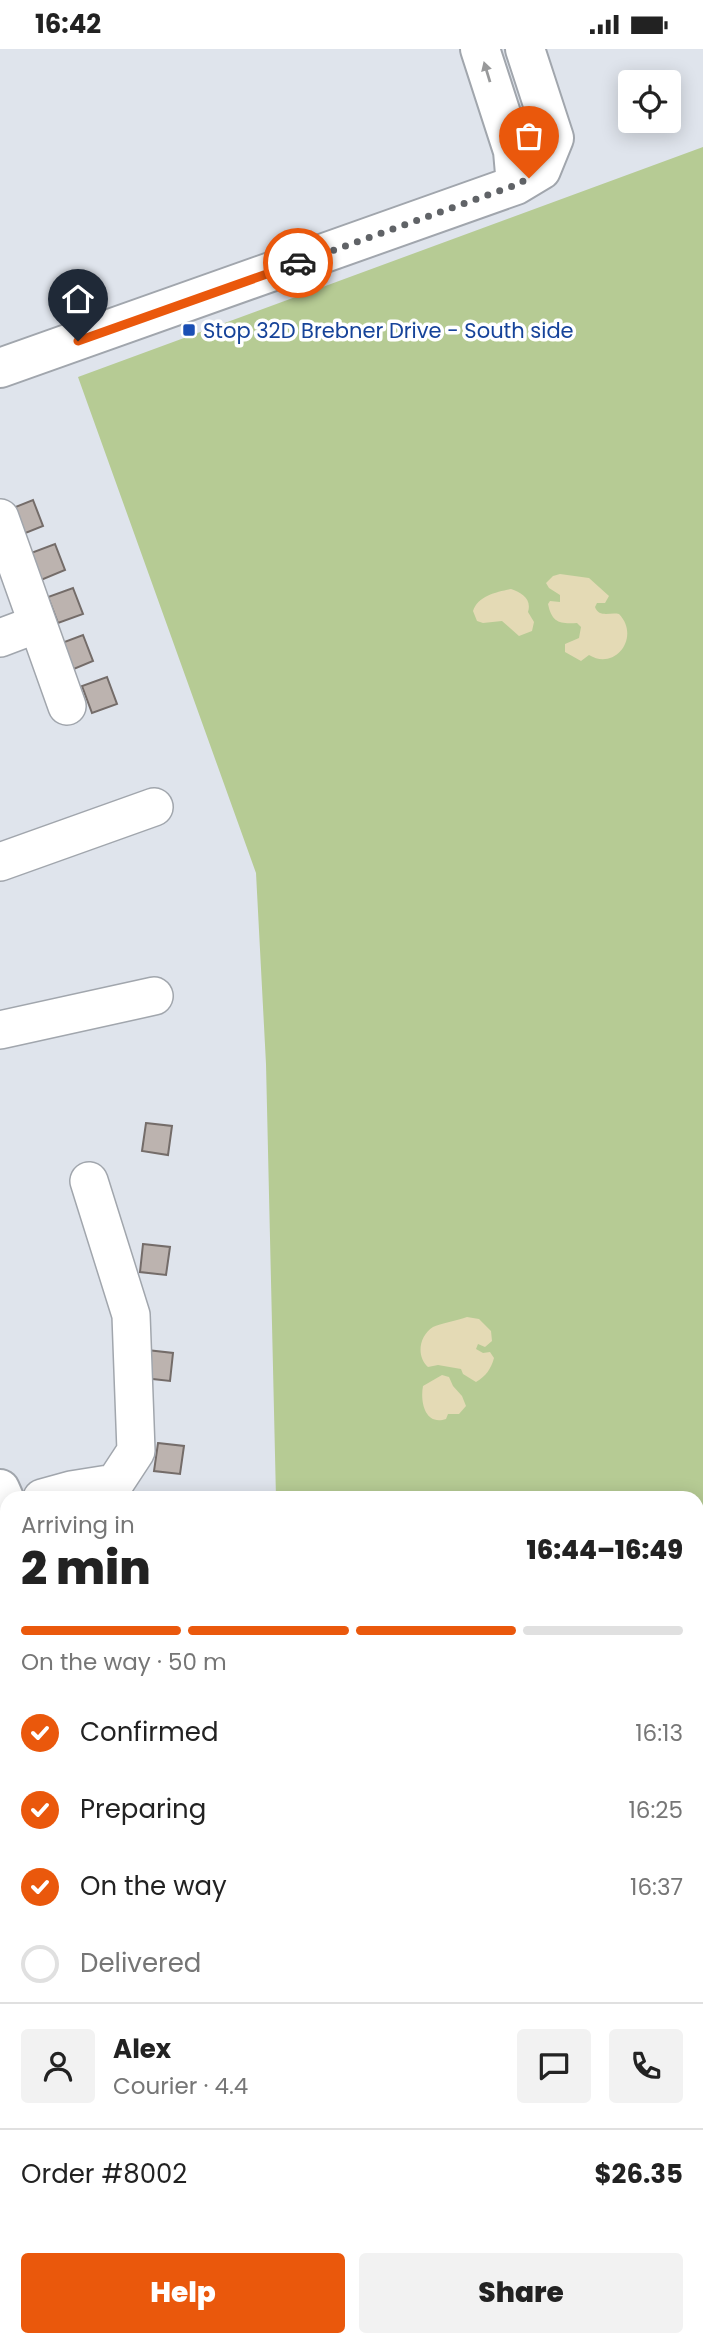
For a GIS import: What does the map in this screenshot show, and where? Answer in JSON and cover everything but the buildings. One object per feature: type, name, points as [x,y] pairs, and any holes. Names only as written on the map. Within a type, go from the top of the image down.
[{"type":"street","points":[[480,49],[513,151],[516,185]]},
{"type":"street","points":[[0,368],[516,185],[541,170],[554,138],[524,49]]},
{"type":"street","points":[[4,541],[67,706]]},
{"type":"street","points":[[0,638],[37,624]]},
{"type":"street","points":[[0,862],[155,807]]},
{"type":"street","points":[[0,1030],[154,996]]},
{"type":"street","points":[[67,1491],[115,1483],[136,1451],[131,1315],[89,1181]]},
{"type":"green space","points":[[703,147],[703,1491],[276,1491],[266,1064],[256,873],[78,377]]},
{"type":"sand","points":[[560,574],[589,578],[609,596],[605,603],[597,603],[595,607],[602,614],[619,614],[625,623],[626,641],[616,655],[599,659],[589,655],[581,661],[565,652],[565,644],[579,638],[581,627],[577,623],[554,619],[550,610],[550,601],[560,602],[560,595],[546,583],[553,576]]},
{"type":"sand","points":[[511,589],[527,600],[528,612],[534,622],[532,631],[519,636],[502,621],[477,621],[473,611],[483,598]]},
{"type":"sand","points":[[467,1317],[479,1319],[491,1331],[492,1341],[485,1347],[478,1344],[476,1349],[483,1353],[490,1352],[494,1358],[488,1372],[476,1382],[463,1374],[461,1369],[438,1365],[428,1367],[421,1352],[422,1341],[433,1327]]},
{"type":"sand","points":[[442,1375],[449,1377],[466,1406],[459,1414],[448,1414],[446,1419],[439,1420],[429,1416],[423,1405],[422,1392],[423,1386]]},
{"type":"way so far","points":[[298,263],[529,178]]},
{"type":"place","name":"Stop 32D Brebner Drive - South side","points":[[189,330]]},
{"type":"route","points":[[78,341],[298,263]]}]
